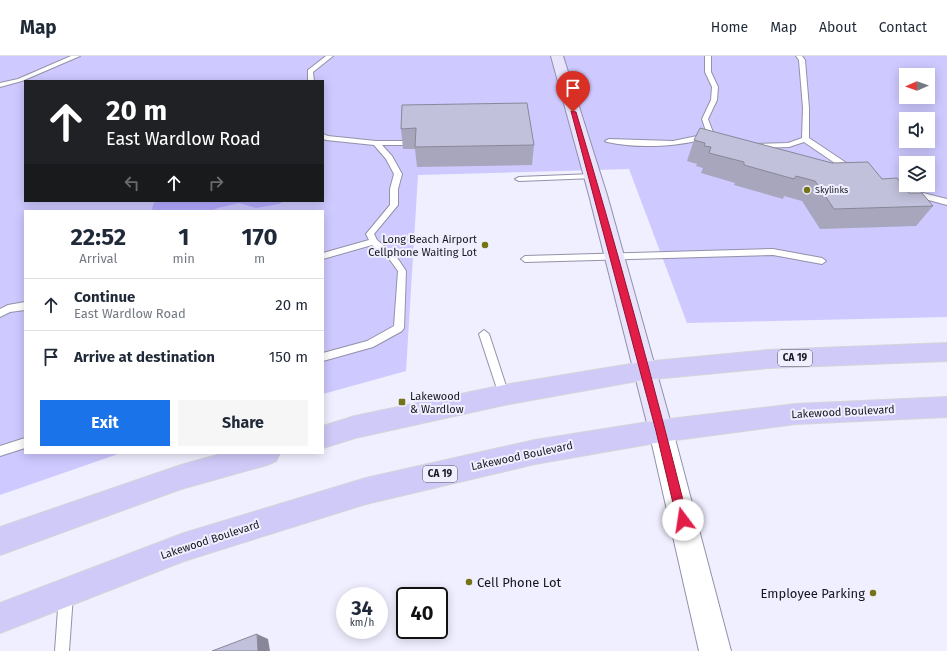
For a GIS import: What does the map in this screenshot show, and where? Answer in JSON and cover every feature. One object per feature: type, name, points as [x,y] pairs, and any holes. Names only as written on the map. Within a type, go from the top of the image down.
[{"type":"main road","points":[[557,56],[592,176],[661,431]]},
{"type":"main road","name":"CA 19","points":[[324,437],[355,427],[504,395],[644,371],[768,359],[947,352]]},
{"type":"main road","name":"Lakewood Boulevard","points":[[0,618],[184,547],[366,491],[535,452],[661,431],[796,414],[947,407]]},
{"type":"main road","points":[[0,541],[181,477],[263,454]]},
{"type":"street","points":[[661,431],[715,651]]},
{"type":"lane","points":[[0,85],[13,83],[30,77],[61,61],[77,56]]},
{"type":"lane","points":[[310,80],[310,71],[330,56]]},
{"type":"lane","points":[[708,56],[708,72],[715,87],[714,100],[705,119],[711,135]]},
{"type":"lane","points":[[799,56],[802,60],[806,108],[805,139]]},
{"type":"lane","points":[[609,141],[661,144],[695,142],[711,135],[719,137]]},
{"type":"lane","points":[[324,137],[376,143],[404,143]]},
{"type":"lane","points":[[748,144],[756,146],[789,145],[805,139]]},
{"type":"lane","points":[[805,139],[857,175]]},
{"type":"lane","points":[[324,357],[370,344],[399,328],[402,271],[393,258],[374,242],[370,234],[394,205],[394,189],[398,174],[390,158],[376,143]]},
{"type":"lane","points":[[519,179],[592,176]]},
{"type":"lane","points":[[885,184],[947,202]]},
{"type":"lane","points":[[324,256],[374,242]]},
{"type":"lane","points":[[525,259],[773,252],[822,261]]},
{"type":"lane","points":[[0,313],[8,309],[24,306]]},
{"type":"lane","points":[[484,334],[504,395]]},
{"type":"lane","points":[[0,451],[24,442]]},
{"type":"lane","points":[[62,651],[66,593]]},
{"type":"shaded area","points":[[0,56],[947,56],[947,317],[687,323],[629,169],[418,175],[406,371],[324,394],[324,210],[24,210],[24,454],[118,454],[0,495]]},
{"type":"shaded area","points":[[155,202],[282,202],[279,204],[256,208],[239,203],[213,210],[153,210]]},
{"type":"building","points":[[527,103],[534,145],[415,147],[416,128],[401,129],[402,105]]},
{"type":"building","points":[[700,128],[832,163],[868,162],[882,179],[897,178],[899,180],[899,192],[922,193],[933,206],[834,209],[815,181],[796,176],[794,179],[744,165],[744,162],[709,153],[711,147],[704,146],[705,143],[694,140]]},
{"type":"building","points":[[257,634],[258,651],[212,651]]},
{"type":"place","name":"Skylinks","points":[[807,190]]},
{"type":"place","name":"Long Beach Airport Cellphone Waiting Lot","points":[[485,245]]},
{"type":"place","name":"Lakewood & Wardlow","points":[[402,402]]},
{"type":"place","name":"Cell Phone Lot","points":[[469,582]]},
{"type":"place","name":"Employee Parking","points":[[873,593]]},
{"type":"route","points":[[573,112],[598,195],[661,431],[683,520]]}]
